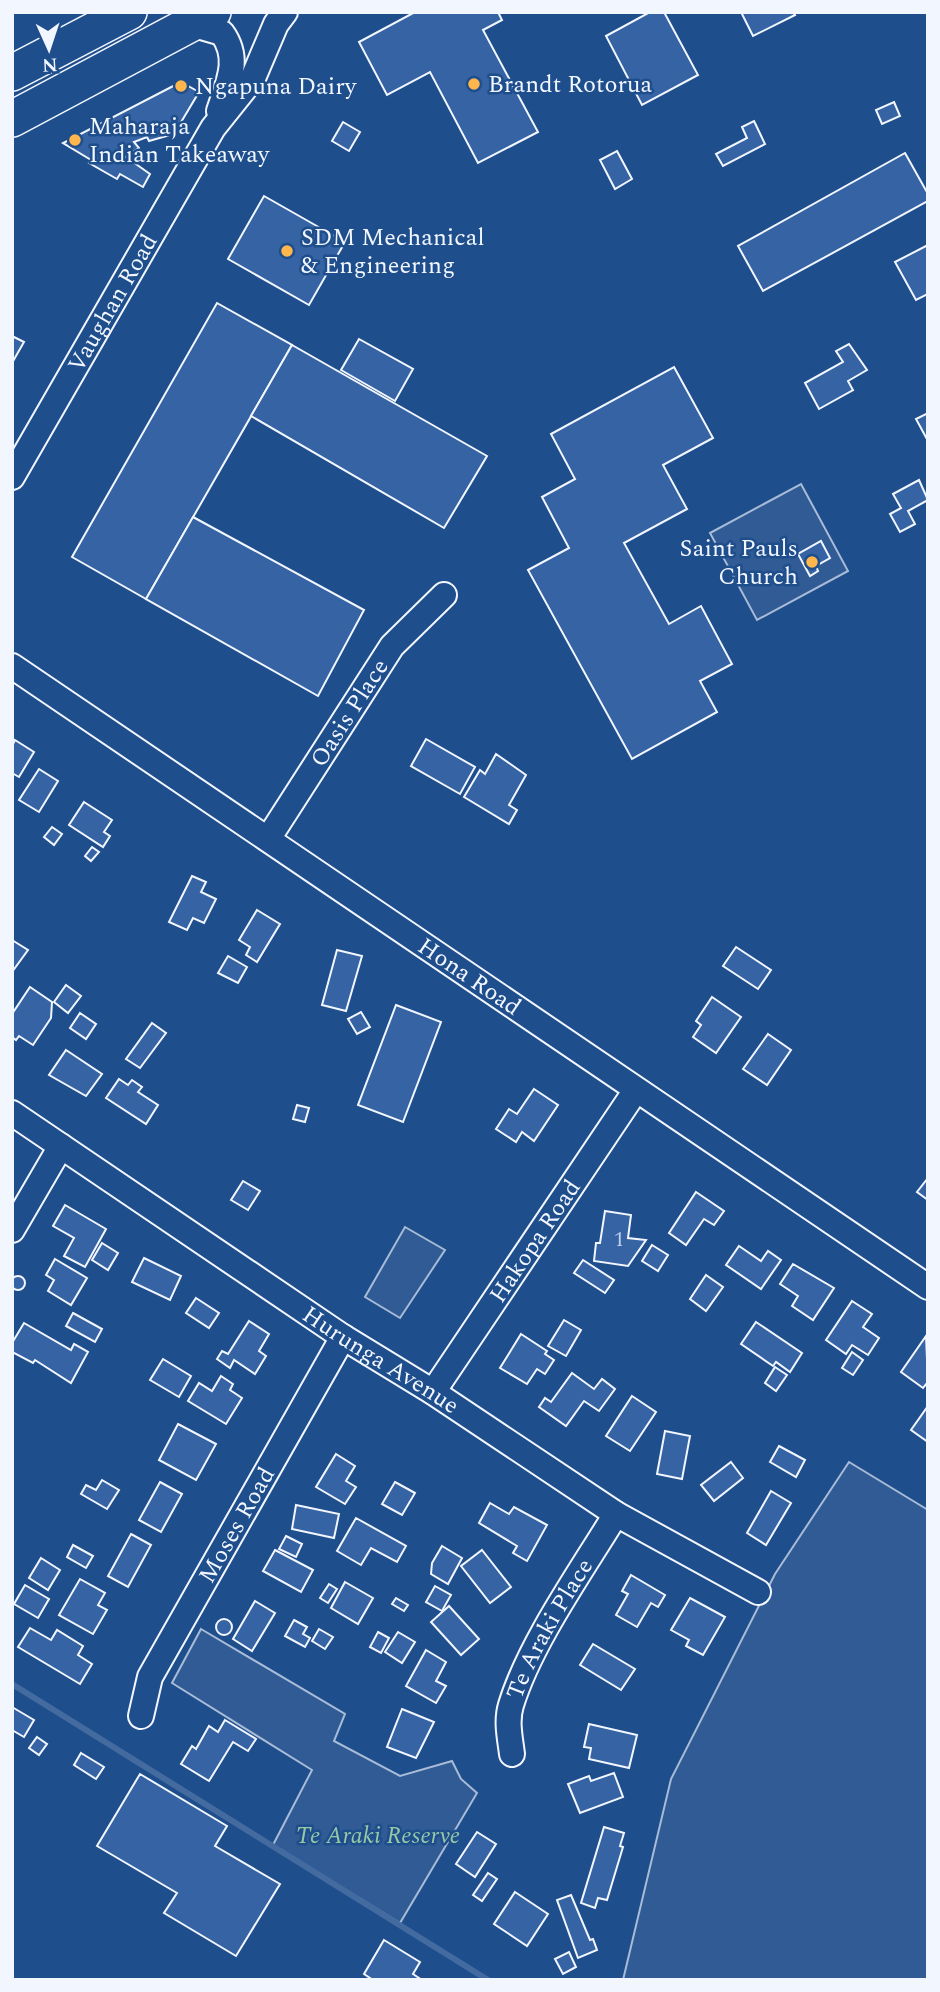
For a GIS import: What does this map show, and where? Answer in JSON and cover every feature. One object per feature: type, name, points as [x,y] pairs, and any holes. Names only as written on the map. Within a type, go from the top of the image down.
[{"type":"highway","points":[[12,74],[129,12]]},
{"type":"highway","points":[[12,119],[202,18]]},
{"type":"street","name":"Vaughan Road","points":[[12,477],[213,128],[253,78],[276,24],[285,12]]},
{"type":"street","name":"Vaughan Road","points":[[202,18],[222,33],[232,50],[232,72],[213,128]]},
{"type":"street","name":"Oasis Place","points":[[268,839],[392,646],[444,595]]},
{"type":"street","name":"Hona Road","points":[[12,666],[928,1287]]},
{"type":"street","name":"Hakopa Road","points":[[433,1392],[636,1090]]},
{"type":"street","name":"Hurunga Avenue","points":[[12,1113],[343,1337],[433,1392],[616,1514],[758,1592]]},
{"type":"street","points":[[12,1230],[61,1146]]},
{"type":"street","name":"Moses Road","points":[[141,1716],[150,1677],[343,1337]]},
{"type":"street","name":"Te Araki Place","points":[[512,1754],[508,1729],[510,1706],[535,1649],[616,1514]]},
{"type":"green space","points":[[801,484],[848,571],[757,620],[710,533]]},
{"type":"green space","points":[[405,1227],[445,1250],[400,1318],[365,1297]]},
{"type":"green space","points":[[849,1462],[928,1510],[928,1980],[623,1980],[671,1779],[775,1574]]},
{"type":"green space","name":"Te Araki Reserve","points":[[201,1629],[345,1714],[334,1741],[400,1776],[452,1761],[461,1779],[477,1793],[400,1923],[273,1845],[312,1770],[172,1683]]},
{"type":"building","name":"Brandt Rotorua","points":[[415,12],[498,12],[502,20],[483,30],[538,132],[478,163],[430,72],[387,95],[359,42]]},
{"type":"building","points":[[650,12],[664,12],[698,75],[642,105],[606,36]]},
{"type":"building","points":[[741,12],[793,12],[795,15],[753,36]]},
{"type":"building","points":[[181,82],[199,92],[174,134],[149,141],[147,137],[134,142],[139,148],[126,157],[150,174],[143,187],[120,174],[117,179],[89,163],[91,160],[63,143]]},
{"type":"building","points":[[894,102],[900,116],[882,124],[876,110]]},
{"type":"building","points":[[754,121],[765,144],[723,166],[716,154],[747,138],[742,127]]},
{"type":"building","points":[[343,122],[360,132],[349,151],[332,141]]},
{"type":"building","points":[[617,151],[632,179],[615,189],[600,160]]},
{"type":"building","points":[[905,153],[928,194],[928,201],[763,291],[738,246]]},
{"type":"building","name":"SDM Mechanical & Engineering","points":[[264,196],[345,242],[309,305],[228,259]]},
{"type":"building","points":[[928,245],[928,294],[916,300],[895,262]]},
{"type":"building","points":[[217,303],[292,345],[146,599],[72,557]]},
{"type":"building","points":[[12,336],[24,342],[12,363]]},
{"type":"building","points":[[359,339],[413,369],[395,401],[341,370]]},
{"type":"building","points":[[849,344],[867,370],[848,381],[853,390],[819,409],[805,383],[843,362],[836,351]]},
{"type":"building","points":[[292,345],[487,456],[444,528],[251,416]]},
{"type":"building","points":[[674,367],[713,438],[663,465],[687,509],[624,543],[669,624],[701,606],[732,664],[700,681],[717,712],[632,759],[528,570],[569,548],[542,497],[575,479],[551,434]]},
{"type":"building","points":[[928,413],[928,441],[916,419]]},
{"type":"building","points":[[919,480],[928,500],[908,511],[915,524],[900,532],[890,514],[901,508],[893,494]]},
{"type":"building","points":[[193,517],[364,610],[318,696],[146,599]]},
{"type":"building","name":"Saint Pauls Church","points":[[821,541],[830,558],[816,566],[818,571],[810,576],[798,554]]},
{"type":"building","points":[[426,739],[475,767],[460,794],[411,766]]},
{"type":"building","points":[[15,740],[34,752],[19,777],[12,773],[12,746]]},
{"type":"building","points":[[496,754],[526,775],[509,805],[517,810],[509,824],[464,797],[480,770],[485,774]]},
{"type":"building","points":[[39,769],[58,781],[39,812],[19,800]]},
{"type":"building","points":[[84,802],[112,820],[104,832],[110,836],[103,847],[69,825]]},
{"type":"building","points":[[52,827],[62,834],[54,845],[44,837]]},
{"type":"building","points":[[92,847],[99,852],[91,861],[85,856]]},
{"type":"building","points":[[192,876],[206,882],[201,892],[216,899],[204,923],[193,918],[187,930],[169,922]]},
{"type":"building","points":[[257,910],[280,924],[257,962],[246,955],[250,947],[239,940]]},
{"type":"building","points":[[12,940],[28,950],[12,972]]},
{"type":"building","points":[[736,947],[771,970],[758,989],[723,966]]},
{"type":"building","points":[[337,950],[362,956],[346,1011],[322,1005]]},
{"type":"building","points":[[228,956],[247,967],[238,983],[218,973]]},
{"type":"building","points":[[66,985],[81,996],[68,1013],[54,1002]]},
{"type":"building","points":[[30,987],[52,1002],[51,1018],[33,1045],[19,1036],[16,1040],[12,1037],[12,1014]]},
{"type":"building","points":[[712,997],[741,1017],[716,1053],[693,1037],[701,1025],[696,1021]]},
{"type":"building","points":[[396,1005],[441,1022],[403,1122],[358,1105]]},
{"type":"building","points":[[361,1012],[370,1027],[357,1034],[348,1019]]},
{"type":"building","points":[[80,1013],[96,1024],[86,1039],[70,1028]]},
{"type":"building","points":[[152,1023],[166,1033],[140,1068],[126,1059]]},
{"type":"building","points":[[768,1034],[791,1050],[767,1085],[743,1069]]},
{"type":"building","points":[[66,1050],[102,1074],[86,1096],[49,1075]]},
{"type":"building","points":[[119,1079],[128,1085],[132,1080],[142,1087],[138,1092],[158,1105],[146,1124],[106,1098]]},
{"type":"building","points":[[534,1089],[558,1105],[534,1141],[522,1132],[516,1142],[496,1129],[509,1109],[517,1114]]},
{"type":"building","points":[[297,1105],[309,1108],[305,1122],[293,1119]]},
{"type":"building","points":[[928,1178],[928,1200],[917,1192]]},
{"type":"building","points":[[243,1181],[260,1191],[248,1210],[231,1200]]},
{"type":"building","points":[[696,1192],[724,1211],[714,1225],[704,1219],[686,1245],[669,1233]]},
{"type":"building","points":[[65,1205],[106,1229],[85,1267],[64,1256],[74,1238],[53,1226]]},
{"type":"building","points":[[605,1211],[631,1215],[628,1238],[646,1240],[628,1266],[594,1261]]},
{"type":"building","points":[[102,1243],[118,1253],[108,1270],[92,1260]]},
{"type":"building","points":[[652,1245],[668,1255],[658,1271],[642,1261]]},
{"type":"building","points":[[739,1246],[761,1261],[768,1251],[781,1260],[761,1289],[726,1265]]},
{"type":"building","points":[[144,1258],[181,1276],[170,1300],[132,1282]]},
{"type":"building","points":[[55,1259],[87,1278],[71,1305],[48,1291],[54,1280],[46,1275]]},
{"type":"building","points":[[583,1260],[614,1280],[605,1293],[574,1273]]},
{"type":"building","points":[[793,1264],[834,1288],[813,1320],[792,1306],[798,1296],[780,1284]]},
{"type":"building","points":[[706,1275],[723,1287],[706,1311],[690,1299]]},
{"type":"building","points":[[15,1276],[21,1276],[25,1283],[21,1290],[15,1290],[11,1286],[11,1280]]},
{"type":"building","points":[[196,1298],[219,1313],[209,1328],[186,1313]]},
{"type":"building","points":[[852,1301],[872,1314],[863,1327],[879,1338],[868,1355],[852,1345],[846,1354],[826,1340]]},
{"type":"building","points":[[73,1313],[102,1329],[95,1342],[66,1326]]},
{"type":"building","points":[[564,1320],[581,1330],[566,1356],[548,1346]]},
{"type":"building","points":[[249,1321],[269,1334],[259,1351],[266,1356],[255,1374],[234,1360],[230,1368],[217,1359],[222,1351],[228,1354]]},
{"type":"building","points":[[756,1322],[802,1353],[790,1372],[776,1362],[773,1366],[741,1344]]},
{"type":"building","points":[[24,1323],[71,1350],[74,1344],[88,1352],[71,1383],[35,1360],[33,1363],[12,1352],[12,1343]]},
{"type":"building","points":[[521,1334],[547,1351],[545,1354],[554,1360],[545,1374],[537,1369],[527,1384],[500,1368]]},
{"type":"building","points":[[926,1336],[928,1382],[923,1388],[901,1372]]},
{"type":"building","points":[[852,1352],[863,1360],[853,1375],[842,1368]]},
{"type":"building","points":[[163,1359],[191,1376],[179,1397],[150,1380]]},
{"type":"building","points":[[775,1367],[787,1375],[776,1391],[765,1383]]},
{"type":"building","points":[[572,1373],[594,1389],[602,1379],[615,1389],[599,1411],[584,1401],[566,1426],[539,1407],[545,1398],[551,1402]]},
{"type":"building","points":[[221,1376],[233,1384],[230,1390],[242,1398],[226,1424],[188,1401],[199,1383],[212,1391]]},
{"type":"building","points":[[632,1396],[656,1412],[630,1451],[606,1436]]},
{"type":"building","points":[[928,1406],[928,1442],[911,1430]]},
{"type":"building","points":[[178,1424],[216,1444],[196,1480],[159,1460]]},
{"type":"building","points":[[665,1431],[690,1436],[682,1479],[657,1474]]},
{"type":"building","points":[[779,1446],[805,1460],[796,1477],[770,1462]]},
{"type":"building","points":[[336,1454],[355,1466],[346,1481],[356,1487],[345,1504],[316,1487]]},
{"type":"building","points":[[731,1462],[743,1478],[714,1501],[701,1485]]},
{"type":"building","points":[[102,1480],[119,1490],[107,1509],[81,1494],[86,1485],[96,1490]]},
{"type":"building","points":[[160,1482],[182,1494],[161,1532],[139,1520]]},
{"type":"building","points":[[395,1482],[415,1493],[402,1515],[382,1504]]},
{"type":"building","points":[[771,1491],[791,1503],[766,1545],[747,1533]]},
{"type":"building","points":[[490,1503],[509,1514],[514,1507],[547,1525],[527,1561],[513,1553],[517,1546],[479,1523]]},
{"type":"building","points":[[296,1505],[339,1514],[334,1538],[292,1529]]},
{"type":"building","points":[[356,1518],[406,1546],[397,1562],[371,1548],[361,1565],[337,1551]]},
{"type":"building","points":[[131,1534],[151,1545],[128,1587],[108,1576]]},
{"type":"building","points":[[286,1536],[302,1544],[296,1557],[279,1549]]},
{"type":"building","points":[[73,1545],[93,1556],[86,1568],[67,1557]]},
{"type":"building","points":[[442,1546],[462,1558],[448,1584],[431,1574],[432,1563]]},
{"type":"building","points":[[275,1550],[313,1570],[301,1592],[263,1571]]},
{"type":"building","points":[[482,1550],[511,1587],[490,1603],[461,1566]]},
{"type":"building","points":[[41,1558],[60,1570],[48,1590],[29,1578]]},
{"type":"building","points":[[631,1575],[665,1595],[658,1607],[651,1603],[637,1627],[616,1615],[628,1594],[622,1591]]},
{"type":"building","points":[[80,1579],[105,1593],[98,1605],[107,1610],[93,1634],[59,1615]]},
{"type":"building","points":[[345,1582],[373,1598],[358,1624],[331,1608]]},
{"type":"building","points":[[329,1584],[337,1589],[328,1603],[320,1598]]},
{"type":"building","points":[[25,1585],[49,1599],[38,1618],[14,1604]]},
{"type":"building","points":[[435,1586],[451,1595],[442,1611],[426,1602]]},
{"type":"building","points":[[396,1598],[408,1605],[404,1611],[392,1604]]},
{"type":"building","points":[[690,1598],[725,1617],[703,1655],[686,1646],[689,1640],[671,1630]]},
{"type":"building","points":[[255,1601],[275,1613],[252,1651],[233,1639]]},
{"type":"building","points":[[449,1606],[479,1639],[461,1655],[431,1622]]},
{"type":"building","points":[[221,1619],[227,1619],[232,1627],[230,1633],[221,1635],[216,1630],[216,1624]]},
{"type":"building","points":[[294,1620],[307,1627],[303,1634],[310,1638],[305,1647],[285,1636]]},
{"type":"building","points":[[30,1628],[51,1640],[57,1630],[83,1646],[78,1655],[92,1664],[80,1684],[18,1647]]},
{"type":"building","points":[[319,1629],[333,1637],[325,1649],[312,1641]]},
{"type":"building","points":[[378,1632],[389,1638],[381,1653],[370,1647]]},
{"type":"building","points":[[398,1632],[415,1642],[402,1663],[385,1652]]},
{"type":"building","points":[[593,1644],[635,1669],[621,1690],[580,1665]]},
{"type":"building","points":[[426,1650],[446,1662],[436,1681],[446,1686],[436,1703],[406,1686]]},
{"type":"building","points":[[12,1707],[34,1720],[24,1737],[12,1730]]},
{"type":"building","points":[[402,1709],[434,1722],[416,1758],[387,1747]]},
{"type":"building","points":[[225,1720],[256,1739],[248,1751],[233,1742],[209,1781],[181,1764],[192,1746],[196,1749],[209,1726],[218,1732]]},
{"type":"building","points":[[589,1724],[637,1735],[629,1768],[589,1759],[591,1748],[584,1747]]},
{"type":"building","points":[[37,1737],[47,1744],[39,1755],[29,1748]]},
{"type":"building","points":[[81,1753],[104,1767],[96,1779],[74,1765]]},
{"type":"building","points":[[614,1773],[623,1797],[580,1813],[568,1784],[589,1776],[591,1781]]},
{"type":"building","points":[[140,1774],[227,1826],[215,1846],[280,1884],[236,1956],[164,1913],[177,1893],[97,1846]]},
{"type":"building","points":[[604,1827],[624,1833],[620,1846],[623,1847],[607,1900],[598,1898],[595,1908],[581,1903]]},
{"type":"building","points":[[477,1832],[496,1844],[475,1877],[456,1864]]},
{"type":"building","points":[[488,1873],[497,1879],[482,1901],[473,1895]]},
{"type":"building","points":[[515,1892],[548,1914],[527,1946],[494,1924]]},
{"type":"building","points":[[571,1895],[597,1950],[578,1958],[557,1900]]},
{"type":"building","points":[[384,1940],[420,1962],[413,1974],[422,1980],[373,1980],[364,1974]]},
{"type":"building","points":[[569,1952],[576,1967],[563,1974],[555,1959]]},
{"type":"waterway","points":[[12,1684],[488,1980]]},
{"type":"place","name":"Brandt Rotorua","points":[[474,84]]},
{"type":"place","name":"Ngapuna Dairy","points":[[181,86]]},
{"type":"place","name":"Maharaja Indian Takeaway","points":[[75,140]]},
{"type":"place","name":"SDM Mechanical & Engineering","points":[[287,251]]},
{"type":"place","name":"Saint Pauls Church","points":[[812,562]]}]
